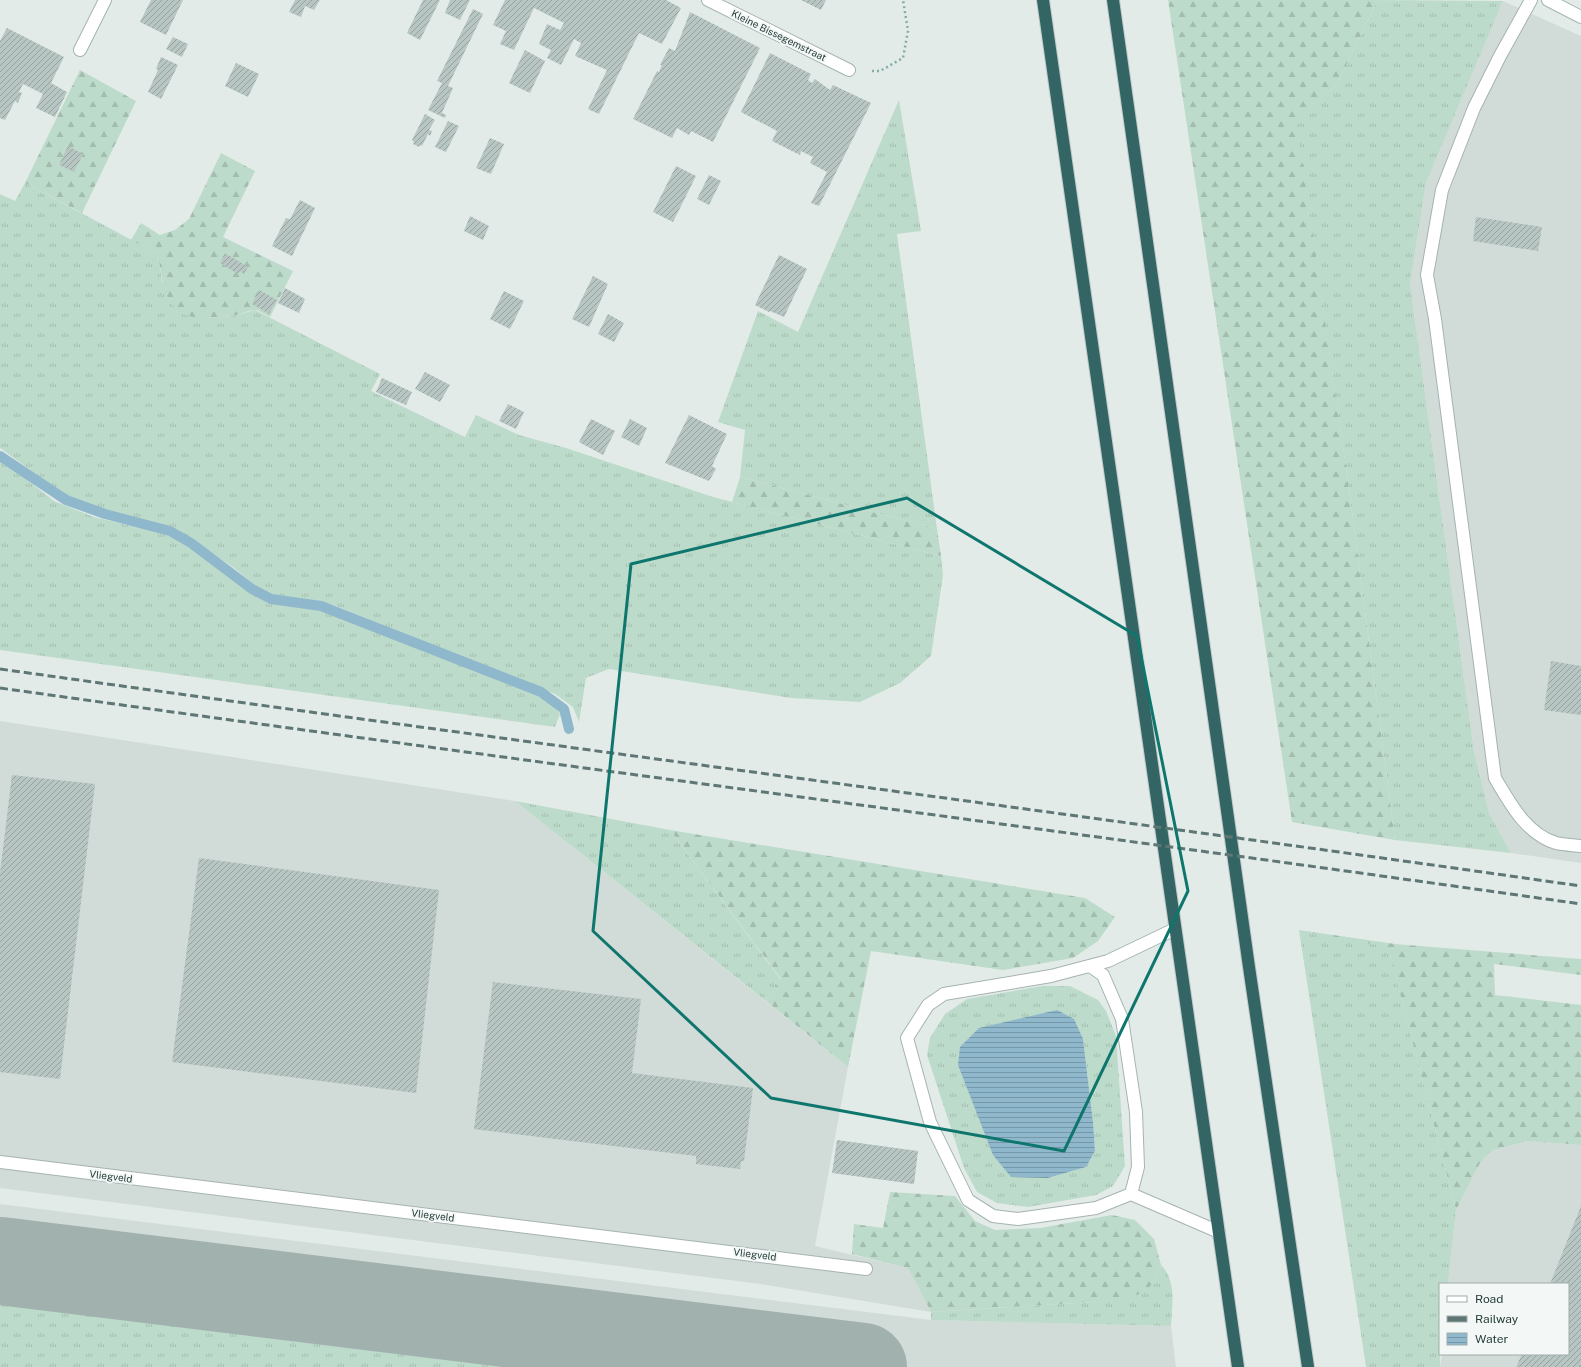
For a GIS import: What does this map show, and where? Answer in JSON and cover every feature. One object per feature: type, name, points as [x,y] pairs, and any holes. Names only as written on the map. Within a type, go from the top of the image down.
[{"type":"highway","points":[[1043,0],[1238,1367]]},
{"type":"highway","points":[[1114,0],[1249,967],[1308,1367]]},
{"type":"street","points":[[80,50],[104,0]]},
{"type":"street","name":"Kleine Bissegemstraat","points":[[708,0],[849,70]]},
{"type":"street","points":[[1531,0],[1500,56],[1474,108],[1442,190],[1428,275],[1495,778],[1514,810],[1534,832],[1555,843],[1581,846]]},
{"type":"street","points":[[1548,0],[1581,17]]},
{"type":"street","points":[[1175,929],[1108,961],[1047,976],[944,994],[928,1005],[907,1038],[930,1122],[968,1200],[993,1216],[1018,1220],[1096,1208],[1131,1194],[1219,1232]]},
{"type":"street","points":[[1090,966],[1103,975],[1122,1019],[1136,1112],[1138,1167],[1131,1194]]},
{"type":"street","name":"Vliegveld","points":[[0,1162],[866,1269]]},
{"type":"path","points":[[849,70],[880,71],[903,58],[908,31],[903,0]]},
{"type":"highlighted area","points":[[907,498],[1137,636],[1188,891],[1064,1151],[771,1098],[593,931],[631,564]]},
{"type":"shaded area","points":[[1503,1],[1581,36],[1581,863],[1511,853],[1489,813],[1474,751],[1410,284],[1426,183]]},
{"type":"shaded area","points":[[0,721],[515,801],[848,1067],[815,1246],[908,1268],[931,1312],[761,1284],[0,1188]]},
{"type":"shaded area","points":[[1527,1141],[1581,1145],[1581,1367],[1440,1367],[1442,1355],[1569,1355],[1569,1283],[1448,1283],[1456,1210],[1480,1163],[1491,1151]]},
{"type":"shaded area","points":[[0,1204],[931,1320],[1171,1326],[1176,1367],[0,1367]]},
{"type":"green space","points":[[1168,0],[1378,0],[1336,86],[1296,118],[1347,474],[1395,840],[1292,822]]},
{"type":"green space","points":[[1378,0],[1503,1],[1426,183],[1410,284],[1474,751],[1489,813],[1511,853],[1395,840],[1347,474],[1295,118],[1336,86]]},
{"type":"green space","points":[[80,70],[136,101],[82,213],[25,183]]},
{"type":"green space","points":[[899,100],[921,231],[897,234],[937,529],[740,477],[745,430],[718,422],[758,311],[798,332]]},
{"type":"green space","points":[[221,153],[255,171],[223,237],[293,271],[270,317],[256,310],[237,315],[211,318],[196,317],[184,314],[175,309],[169,300],[164,288],[158,254],[131,240],[141,223],[160,235],[175,230],[189,219]]},
{"type":"green space","points":[[25,183],[158,254],[162,281],[209,318],[233,316],[255,310],[380,374],[371,391],[465,437],[476,415],[519,435],[566,448],[713,497],[941,556],[943,575],[931,656],[900,683],[860,702],[791,698],[609,669],[586,678],[579,722],[573,707],[555,694],[336,606],[312,600],[281,598],[264,593],[234,568],[178,530],[98,509],[69,498],[0,448],[0,194],[15,201]]},
{"type":"green space","points":[[0,458],[54,501],[94,517],[174,536],[209,560],[246,590],[267,603],[314,609],[345,619],[550,701],[560,714],[555,727],[0,650]]},
{"type":"green space","points":[[740,477],[937,529],[941,556],[732,502]]},
{"type":"green space","points":[[515,801],[670,830],[781,980],[766,1001]]},
{"type":"green space","points":[[670,830],[1085,898],[1115,917],[1098,941],[1073,958],[1003,970],[871,951],[848,1067],[766,1001],[781,979]]},
{"type":"green space","points":[[1299,930],[1388,946],[1456,1210],[1448,1283],[1439,1283],[1440,1367],[1366,1367]]},
{"type":"green space","points":[[1299,930],[1395,944],[1581,959],[1581,975],[1494,964],[1495,995],[1581,1005],[1581,1145],[1527,1141],[1491,1151],[1480,1163],[1456,1210],[1388,947]]},
{"type":"green space","points":[[1043,986],[1070,986],[1098,1000],[1106,1011],[1116,1036],[1125,1166],[1113,1186],[1096,1195],[1028,1207],[997,1203],[977,1192],[964,1168],[927,1055],[930,1038],[945,1014],[967,999]],"holes":[[[1083,1039],[1095,1151],[1086,1167],[1048,1178]]]},
{"type":"green space","points":[[890,1192],[955,1196],[975,1221],[995,1230],[1040,1228],[1112,1215],[1135,1220],[1154,1239],[1161,1265],[1153,1284],[1137,1295],[1092,1302],[931,1312],[908,1268],[852,1254],[854,1224],[883,1228]]},
{"type":"green space","points":[[1161,1265],[1166,1271],[1171,1286],[1171,1326],[931,1320],[931,1312],[1092,1302],[1153,1284]]},
{"type":"green space","points":[[0,1289],[563,1358],[641,1367],[0,1367]]},
{"type":"water","points":[[1057,1010],[1074,1019],[1083,1039],[1095,1151],[1086,1167],[1048,1178],[1011,1177],[993,1155],[958,1065],[960,1047],[979,1028]]},
{"type":"building","points":[[151,0],[183,0],[166,35],[140,22]]},
{"type":"building","points":[[295,0],[320,0],[314,10],[305,6],[301,17],[289,12]]},
{"type":"building","points":[[423,0],[440,0],[420,40],[407,33]]},
{"type":"building","points":[[450,0],[470,0],[460,20],[445,13]]},
{"type":"building","points":[[505,0],[666,0],[681,8],[662,44],[639,33],[599,114],[588,109],[607,70],[575,56],[581,43],[574,39],[561,65],[547,58],[551,50],[539,44],[547,24],[560,30],[564,23],[534,8],[514,50],[500,44],[506,31],[493,25]]},
{"type":"building","points":[[801,0],[826,0],[821,10]]},
{"type":"building","points":[[473,9],[483,14],[448,86],[453,88],[442,113],[446,115],[445,118],[428,110],[442,83],[437,81]]},
{"type":"building","points":[[690,12],[760,48],[713,142],[691,131],[689,135],[677,128],[672,138],[633,119],[657,71],[659,72],[662,65],[660,65],[669,48],[675,51]]},
{"type":"building","points":[[7,28],[64,57],[51,83],[67,92],[55,117],[36,108],[43,94],[23,84],[19,92],[22,93],[18,103],[15,101],[5,120],[0,118],[0,41]]},
{"type":"building","points":[[173,37],[188,44],[182,57],[166,49]]},
{"type":"building","points":[[525,50],[545,61],[530,93],[509,83]]},
{"type":"building","points":[[770,53],[811,74],[808,80],[812,83],[815,79],[830,90],[833,85],[871,103],[819,206],[811,203],[827,172],[810,163],[813,157],[801,151],[800,155],[772,141],[777,131],[741,112]]},
{"type":"building","points":[[161,57],[178,65],[161,99],[148,92],[158,70],[156,69]]},
{"type":"building","points":[[236,63],[259,74],[248,97],[225,86]]},
{"type":"building","points":[[425,114],[435,120],[429,130],[432,131],[430,136],[428,134],[422,146],[420,145],[419,147],[413,144],[414,142],[412,140]]},
{"type":"building","points":[[448,121],[459,126],[446,152],[435,147]]},
{"type":"building","points":[[490,138],[504,144],[491,174],[476,168]]},
{"type":"building","points":[[68,146],[83,154],[74,172],[59,165]]},
{"type":"building","points":[[676,166],[696,176],[673,222],[653,212]]},
{"type":"building","points":[[709,175],[721,181],[709,205],[697,199]]},
{"type":"building","points":[[300,200],[315,208],[292,256],[272,246],[286,218],[290,219]]},
{"type":"building","points":[[470,216],[489,226],[483,240],[464,231]]},
{"type":"building","points":[[1476,217],[1542,227],[1538,251],[1473,241]]},
{"type":"building","points":[[225,253],[248,267],[244,274],[240,271],[238,274],[220,263]]},
{"type":"building","points":[[779,255],[807,269],[784,317],[755,305]]},
{"type":"building","points":[[593,276],[608,284],[589,327],[572,319]]},
{"type":"building","points":[[285,288],[305,299],[299,313],[278,303]]},
{"type":"building","points":[[259,290],[277,300],[269,314],[252,304]]},
{"type":"building","points":[[504,291],[524,301],[510,329],[490,319]]},
{"type":"building","points":[[608,314],[624,323],[614,342],[598,334]]},
{"type":"building","points":[[425,372],[450,385],[440,402],[415,389]]},
{"type":"building","points":[[382,378],[412,392],[406,405],[376,392]]},
{"type":"building","points":[[508,404],[524,412],[516,429],[499,421]]},
{"type":"building","points":[[689,415],[727,434],[712,466],[716,469],[709,481],[665,463]]},
{"type":"building","points":[[591,419],[615,431],[603,455],[579,442]]},
{"type":"building","points":[[630,419],[647,428],[639,446],[621,437]]},
{"type":"building","points":[[1551,661],[1581,666],[1581,715],[1544,710]]},
{"type":"building","points":[[12,775],[95,784],[60,1079],[0,1072],[0,873]]},
{"type":"building","points":[[199,858],[439,890],[416,1093],[172,1062]]},
{"type":"building","points":[[493,982],[641,999],[632,1073],[753,1088],[744,1161],[741,1161],[740,1169],[696,1164],[696,1156],[474,1129]]},
{"type":"building","points":[[837,1140],[918,1151],[914,1184],[832,1173]]},
{"type":"building","points":[[1581,1206],[1581,1367],[1516,1367],[1522,1355],[1569,1355],[1569,1283],[1550,1283]]},
{"type":"waterway","points":[[0,456],[66,500],[105,514],[170,531],[191,543],[252,589],[271,599],[321,606],[541,692],[564,709],[569,729]]},
{"type":"taxiway","points":[[0,1261],[863,1367]]},
{"type":"railway","points":[[0,669],[1581,886]]},
{"type":"railway","points":[[0,688],[1581,904]]}]
